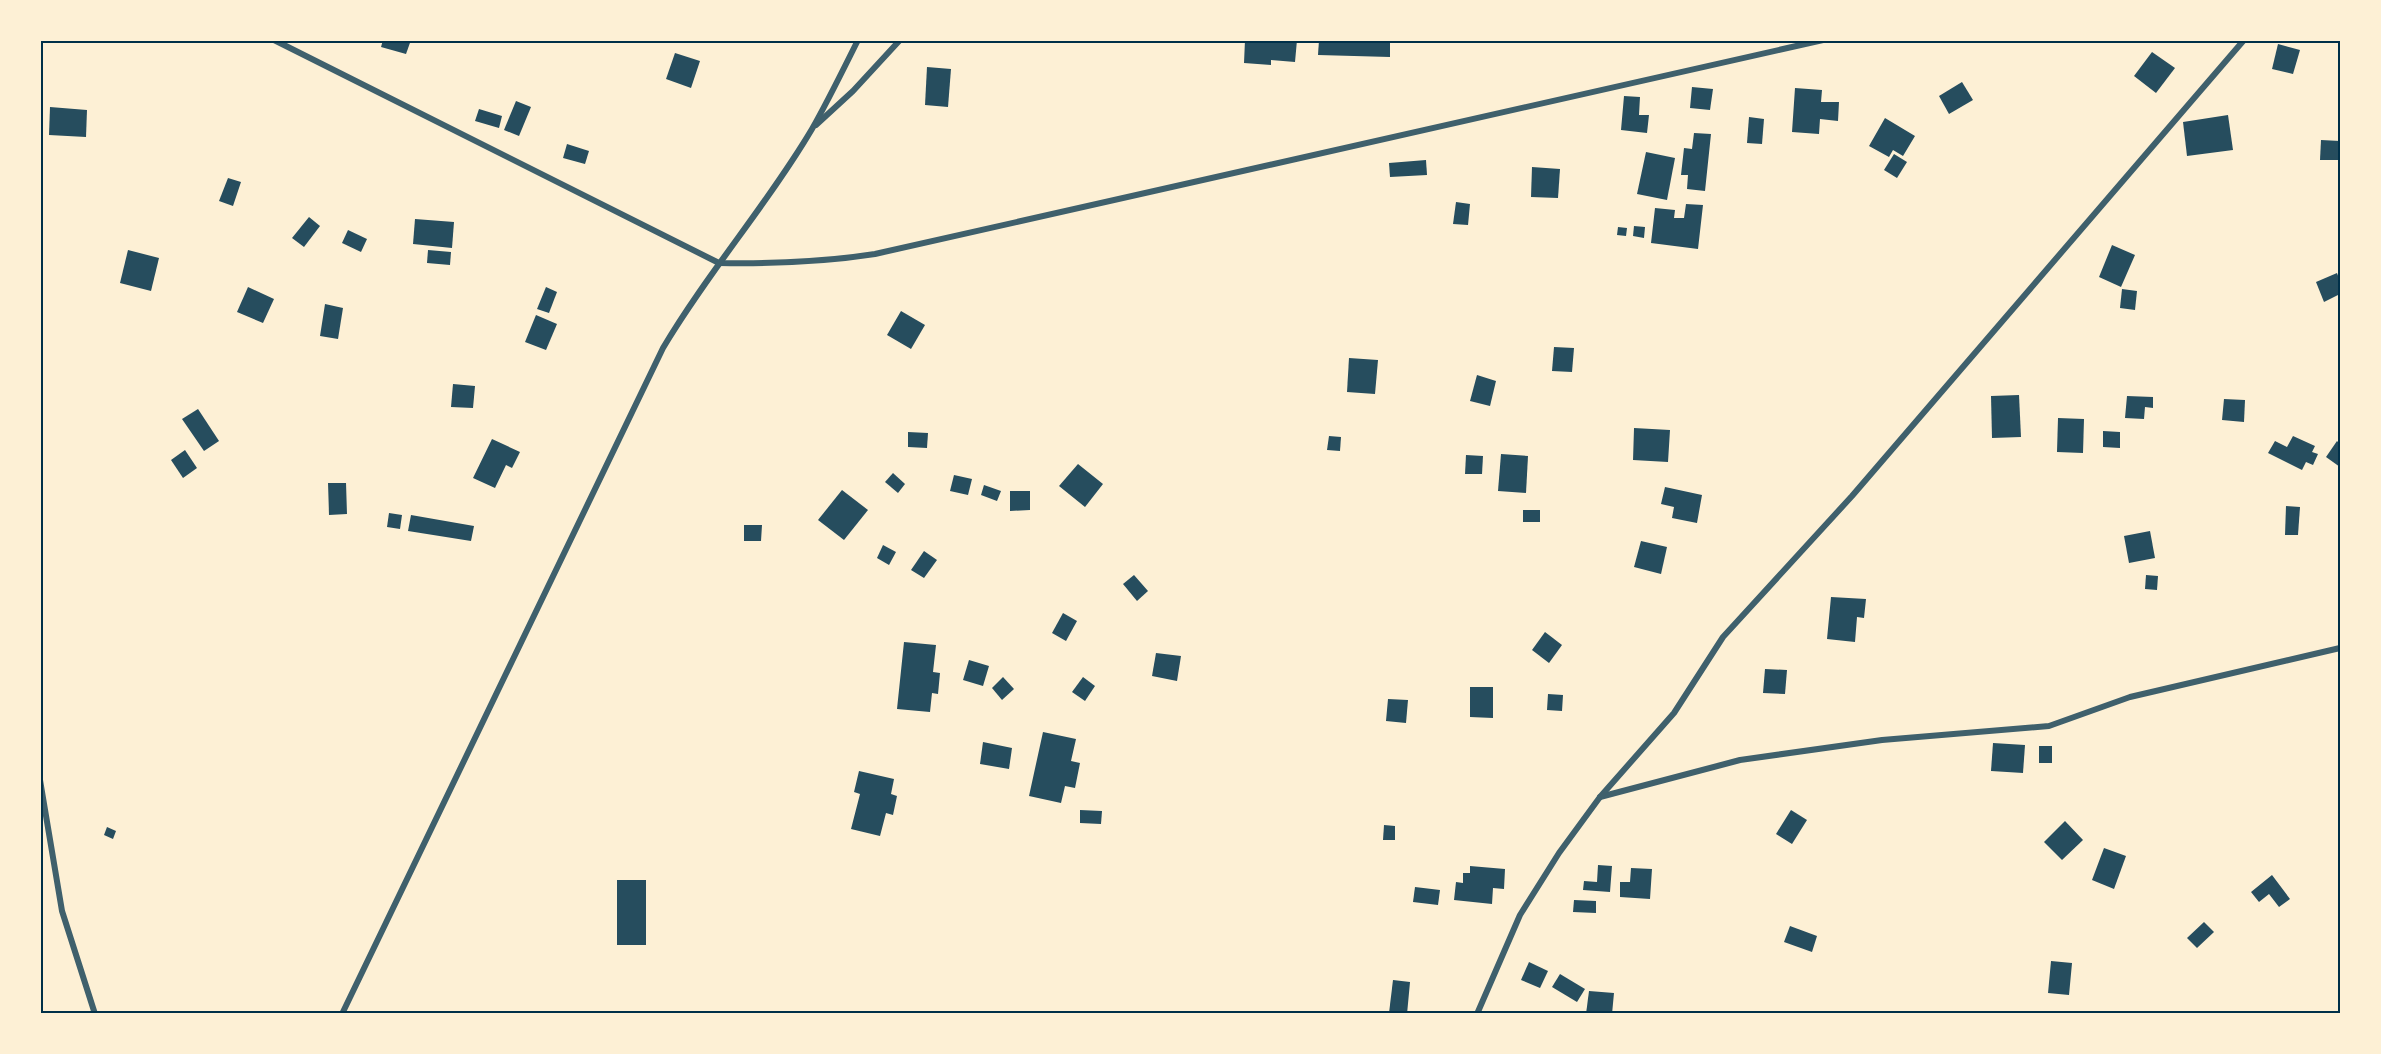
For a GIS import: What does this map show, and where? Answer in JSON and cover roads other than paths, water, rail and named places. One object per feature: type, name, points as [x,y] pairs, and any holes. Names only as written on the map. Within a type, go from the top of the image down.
[{"type":"street","points":[[274,40],[719,263],[779,264],[831,261],[875,254],[1822,40]]},
{"type":"street","points":[[342,1014],[663,348],[688,307],[812,129],[858,40]]},
{"type":"street","points":[[812,129],[853,91],[900,40]]},
{"type":"street","points":[[1477,1014],[1520,915],[1558,853],[1600,797],[1674,713],[1723,637],[1852,496],[2244,40]]},
{"type":"street","points":[[1600,797],[1740,760],[1882,740],[2049,726],[2130,697],[2340,648]]},
{"type":"street","points":[[40,780],[62,912],[95,1014]]}]
